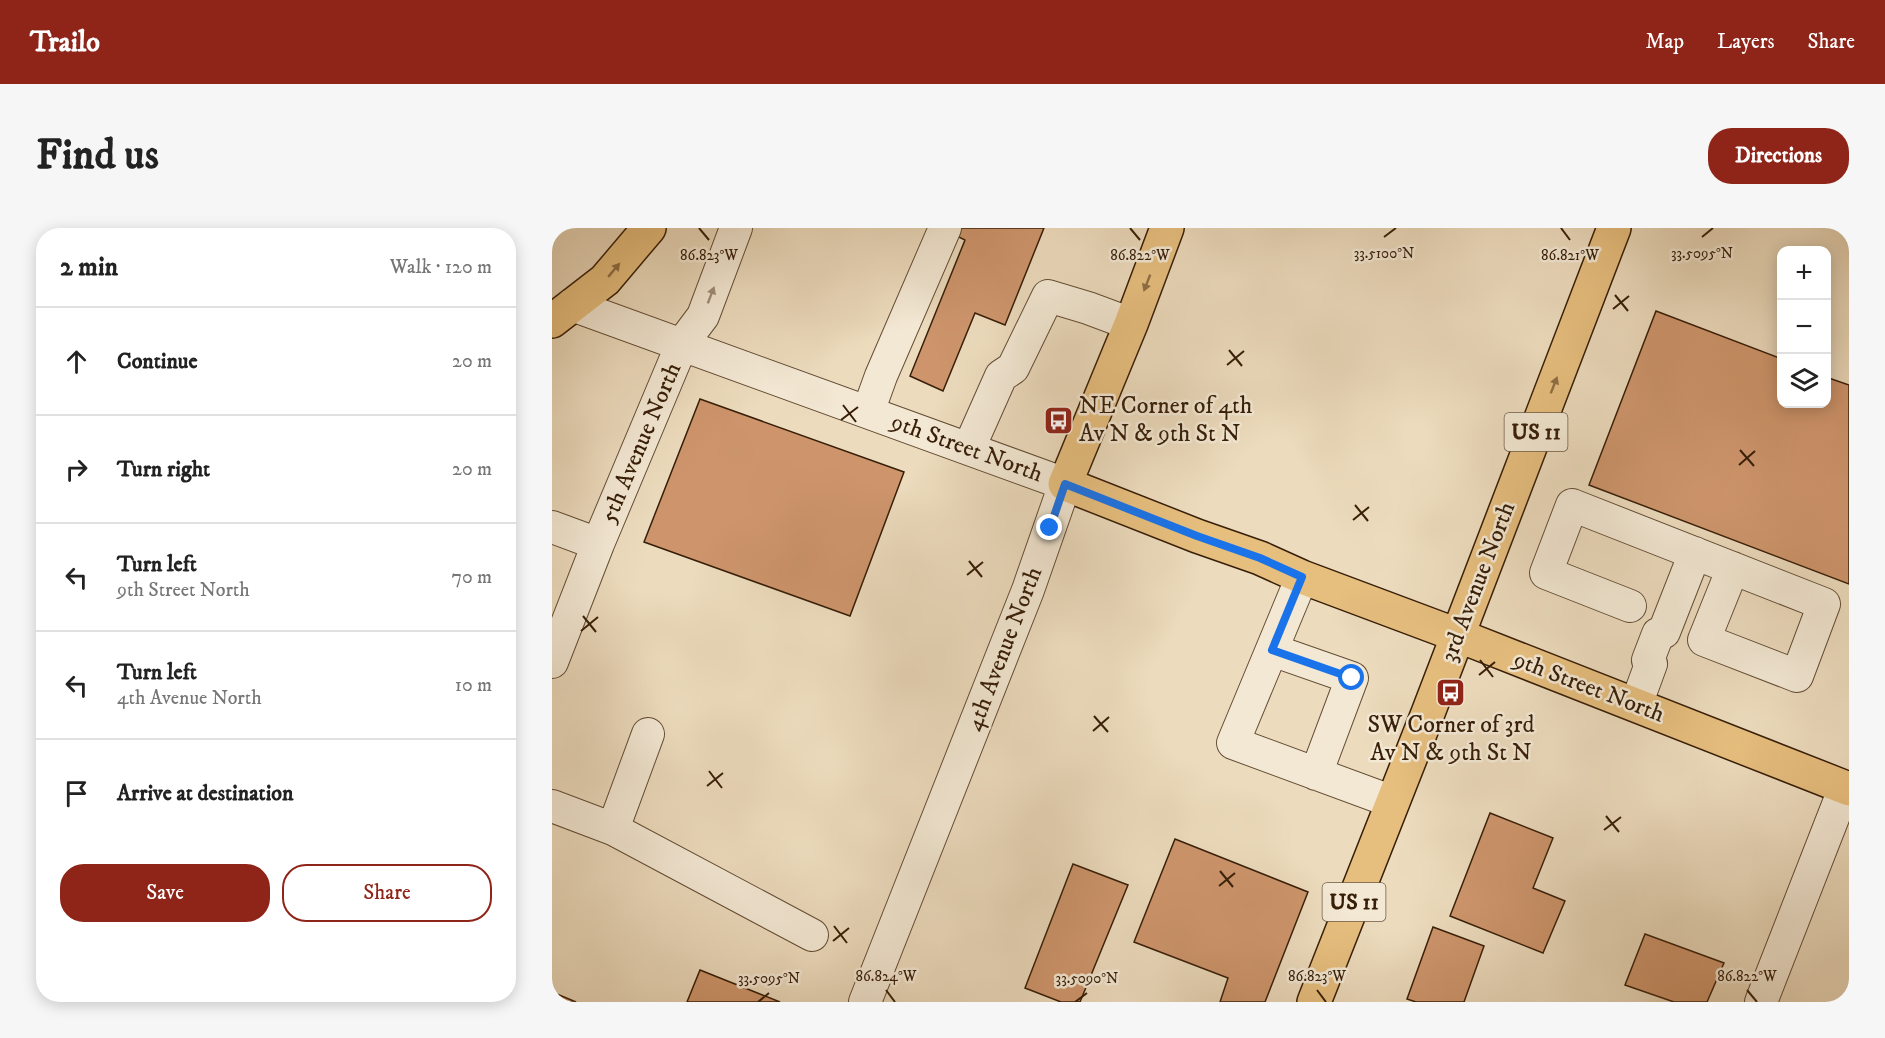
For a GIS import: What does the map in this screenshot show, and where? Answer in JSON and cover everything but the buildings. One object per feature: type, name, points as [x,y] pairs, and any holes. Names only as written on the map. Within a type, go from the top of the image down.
[{"type":"main road","points":[[559,308],[605,280],[649,228]]},
{"type":"main road","name":"4th Avenue North","points":[[1065,484],[1131,324],[1167,228]]},
{"type":"main road","name":"3rd Avenue North","points":[[1314,1002],[1614,228]]},
{"type":"main road","name":"9th Street North","points":[[1065,484],[1848,785]]},
{"type":"street","name":"5th Avenue North","points":[[552,662],[598,544],[682,344],[703,316],[736,228]]},
{"type":"street","points":[[868,412],[881,376],[945,228]]},
{"type":"street","points":[[969,448],[1001,376],[1013,369],[1048,296],[1131,324]]},
{"type":"street","name":"9th Street North","points":[[559,308],[682,344],[1065,484]]},
{"type":"street","name":"4th Avenue North","points":[[865,1002],[1028,590],[1065,484]]},
{"type":"street","points":[[1630,606],[1546,573],[1572,505],[1695,553],[1837,609],[1797,676],[1704,640],[1733,568]]},
{"type":"street","points":[[552,527],[598,544]]},
{"type":"street","points":[[1636,705],[1652,664],[1657,664],[1667,638],[1664,633],[1695,553]]},
{"type":"street","points":[[1302,577],[1233,743],[1393,802]]},
{"type":"street","points":[[1272,650],[1352,678],[1311,772]]},
{"type":"street","points":[[614,829],[648,734]]},
{"type":"street","points":[[1761,1002],[1848,785]]},
{"type":"street","points":[[552,806],[614,829],[812,934]]},
{"type":"place","name":"NE Corner of 4th Av N & 9th St N","points":[[1058,420]]},
{"type":"place","name":"SW Corner of 3rd Av N & 9th St N","points":[[1451,692]]},
{"type":"route","points":[[1050,528],[1065,484],[1260,558],[1302,577],[1272,650],[1352,678]]}]
